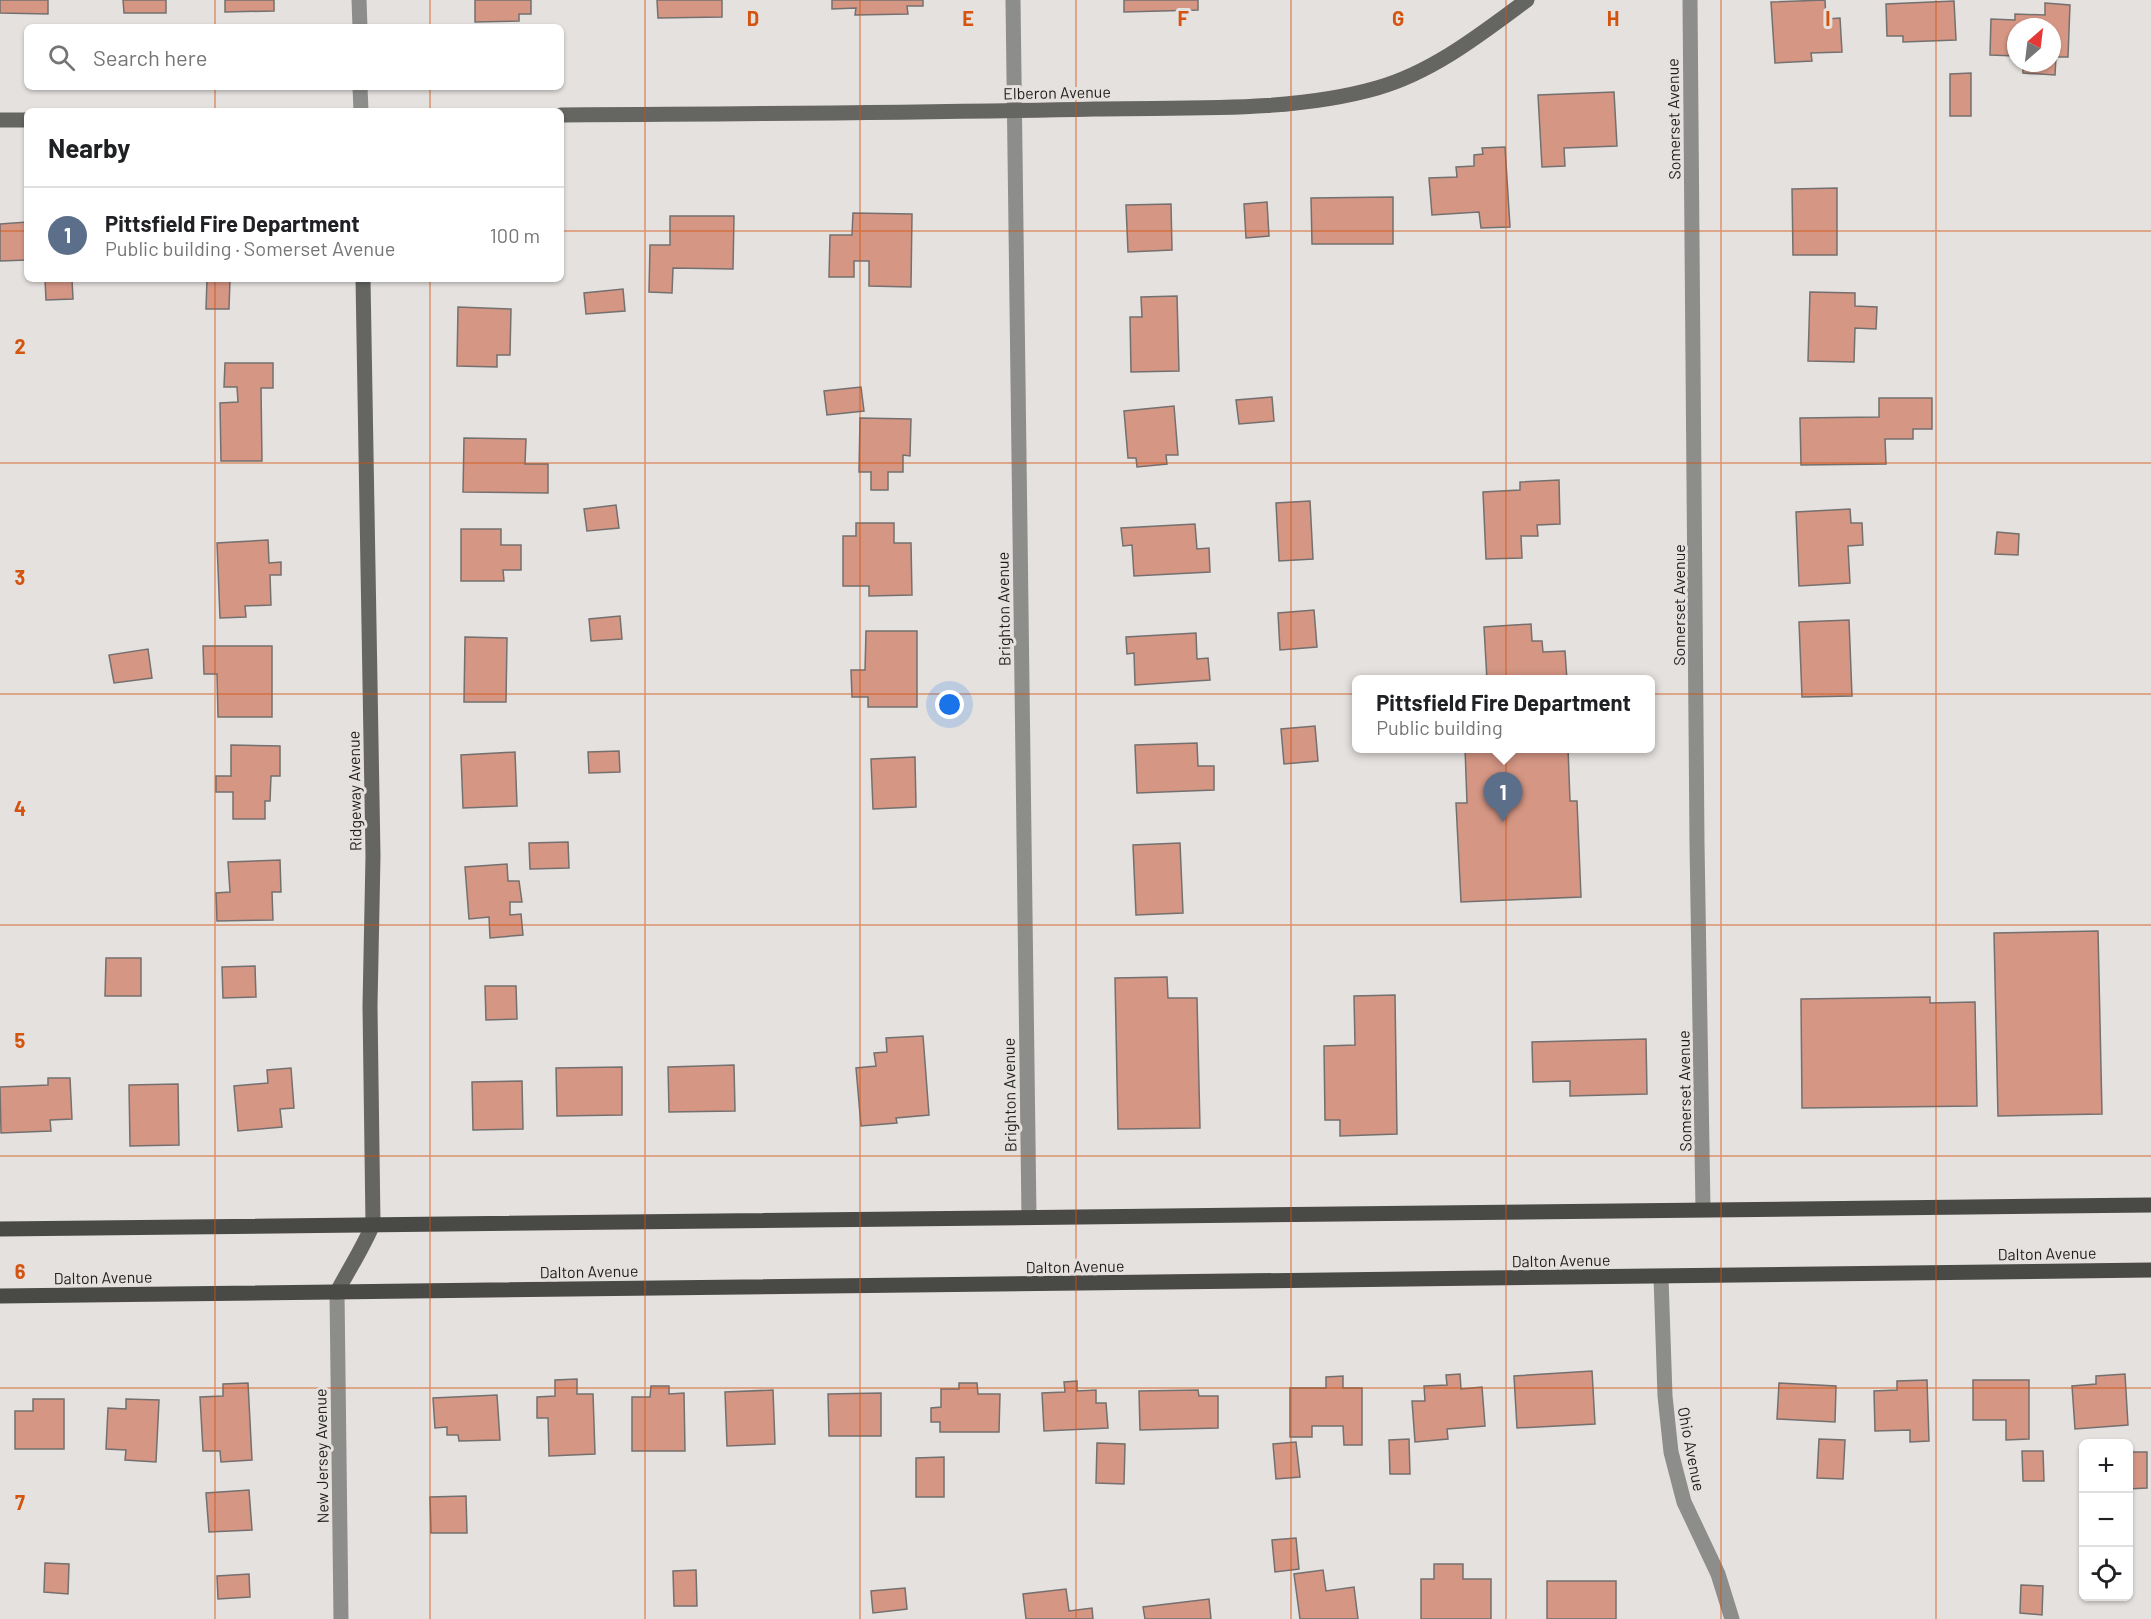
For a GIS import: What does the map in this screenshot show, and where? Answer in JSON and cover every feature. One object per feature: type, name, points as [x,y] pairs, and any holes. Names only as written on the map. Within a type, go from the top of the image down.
[{"type":"main road","points":[[0,1229],[2151,1205]]},
{"type":"main road","name":"Dalton Avenue","points":[[0,1296],[2151,1270]]},
{"type":"street","points":[[360,0],[360,24]]},
{"type":"street","name":"Brighton Avenue","points":[[1012,0],[1029,1217]]},
{"type":"street","name":"Elberon Avenue","points":[[564,115],[1014,111],[1262,106],[1324,100],[1379,88],[1425,69],[1474,39],[1527,0]]},
{"type":"street","name":"Somerset Avenue","points":[[1690,0],[1697,843],[1704,1209]]},
{"type":"street","points":[[360,90],[361,108]]},
{"type":"street","points":[[0,120],[24,120]]},
{"type":"street","name":"Ridgeway Avenue","points":[[337,1292],[348,1270],[363,1249],[373,1224],[370,1017],[373,856],[363,282]]},
{"type":"street","name":"Ohio Avenue","points":[[1661,1277],[1665,1396],[1671,1452],[1684,1502],[1718,1574],[1732,1619]]},
{"type":"street","name":"New Jersey Avenue","points":[[337,1292],[341,1619]]},
{"type":"building","points":[[0,0],[48,0],[48,14],[0,13]]},
{"type":"building","points":[[123,0],[166,0],[166,13],[124,13]]},
{"type":"building","points":[[225,0],[274,0],[274,11],[225,12]]},
{"type":"building","points":[[475,0],[531,0],[531,14],[519,14],[519,21],[475,22]]},
{"type":"building","points":[[657,0],[722,0],[722,17],[658,18]]},
{"type":"building","points":[[832,0],[923,0],[923,6],[907,6],[908,14],[855,15],[856,8],[832,9]]},
{"type":"building","points":[[1124,0],[1198,0],[1198,10],[1124,12]]},
{"type":"building","points":[[1825,0],[1826,19],[1840,18],[1842,52],[1811,53],[1812,61],[1775,63],[1771,2]]},
{"type":"building","points":[[1954,1],[1956,40],[1903,42],[1903,36],[1887,36],[1886,4]]},
{"type":"building","points":[[2045,3],[2070,5],[2068,57],[2061,57],[2061,18],[2015,18],[2015,14],[2045,15]]},
{"type":"building","points":[[1991,19],[2007,20],[2007,56],[1990,55]]},
{"type":"building","points":[[2023,72],[2055,72],[2055,75]]},
{"type":"building","points":[[1971,73],[1971,116],[1950,116],[1950,74]]},
{"type":"building","points":[[1614,92],[1617,146],[1564,148],[1565,166],[1542,167],[1538,95]]},
{"type":"building","points":[[1505,147],[1510,227],[1481,228],[1479,212],[1432,215],[1429,178],[1457,177],[1456,167],[1474,166],[1474,155],[1483,154],[1482,148]]},
{"type":"building","points":[[1837,188],[1837,255],[1793,255],[1792,189]]},
{"type":"building","points":[[1393,197],[1393,244],[1312,244],[1311,198]]},
{"type":"building","points":[[1267,202],[1269,236],[1246,238],[1244,204]]},
{"type":"building","points":[[1171,204],[1172,250],[1128,252],[1126,205]]},
{"type":"building","points":[[853,213],[912,214],[911,287],[869,286],[869,261],[854,261],[854,277],[829,277],[830,235],[852,235]]},
{"type":"building","points":[[670,216],[734,216],[733,269],[673,268],[672,293],[649,292],[650,245],[670,245]]},
{"type":"building","points":[[24,222],[24,260],[0,261],[0,224]]},
{"type":"building","points":[[45,282],[72,282],[73,299],[46,300]]},
{"type":"building","points":[[207,282],[230,282],[229,309],[206,309]]},
{"type":"building","points":[[623,289],[625,311],[586,314],[584,293]]},
{"type":"building","points":[[1810,292],[1855,293],[1855,306],[1877,307],[1876,329],[1855,328],[1854,362],[1808,361]]},
{"type":"building","points":[[1177,296],[1179,371],[1131,372],[1130,317],[1142,317],[1141,297]]},
{"type":"building","points":[[458,307],[511,309],[510,355],[497,355],[497,367],[457,366]]},
{"type":"building","points":[[225,363],[273,363],[273,388],[261,388],[262,461],[221,461],[220,403],[238,402],[237,387],[224,387]]},
{"type":"building","points":[[861,387],[864,411],[827,415],[824,391]]},
{"type":"building","points":[[1272,397],[1274,421],[1239,424],[1236,400]]},
{"type":"building","points":[[1879,398],[1932,398],[1932,429],[1913,429],[1913,439],[1885,439],[1886,464],[1801,465],[1800,418],[1879,417]]},
{"type":"building","points":[[1174,406],[1178,455],[1166,455],[1167,464],[1137,467],[1136,458],[1128,458],[1124,411]]},
{"type":"building","points":[[860,418],[911,419],[910,456],[903,455],[903,472],[888,472],[888,490],[871,490],[871,472],[859,472]]},
{"type":"building","points":[[464,438],[526,439],[525,464],[548,464],[548,493],[463,492]]},
{"type":"building","points":[[1559,480],[1560,524],[1537,525],[1538,536],[1521,536],[1522,558],[1486,559],[1483,492],[1520,490],[1520,482]]},
{"type":"building","points":[[1310,501],[1313,559],[1279,561],[1276,503]]},
{"type":"building","points":[[616,505],[619,528],[587,531],[584,509]]},
{"type":"building","points":[[1850,509],[1851,523],[1862,523],[1863,545],[1848,546],[1850,583],[1799,586],[1796,512]]},
{"type":"building","points":[[856,523],[894,523],[894,543],[911,543],[912,595],[869,596],[869,586],[843,586],[843,536],[856,536]]},
{"type":"building","points":[[1195,524],[1197,549],[1209,548],[1210,572],[1134,576],[1132,545],[1123,546],[1121,528]]},
{"type":"building","points":[[461,529],[501,529],[501,545],[521,545],[521,570],[503,570],[504,581],[461,581]]},
{"type":"building","points":[[1997,532],[2019,534],[2018,555],[1995,554]]},
{"type":"building","points":[[268,540],[269,563],[281,562],[281,575],[270,575],[271,605],[245,606],[246,617],[220,618],[217,543]]},
{"type":"building","points":[[1314,610],[1317,647],[1280,650],[1278,613]]},
{"type":"building","points":[[620,616],[622,639],[591,641],[589,619]]},
{"type":"building","points":[[1849,620],[1852,696],[1802,697],[1799,622]]},
{"type":"building","points":[[1531,624],[1532,641],[1542,641],[1543,652],[1565,651],[1567,675],[1487,675],[1484,627]]},
{"type":"building","points":[[866,631],[917,631],[917,707],[868,707],[868,697],[852,697],[851,670],[865,670]]},
{"type":"building","points":[[1196,633],[1197,659],[1208,658],[1210,680],[1135,685],[1134,653],[1127,654],[1126,637]]},
{"type":"building","points":[[465,637],[507,638],[506,702],[464,702]]},
{"type":"building","points":[[203,646],[272,646],[272,717],[218,717],[217,674],[204,674]]},
{"type":"building","points":[[148,649],[152,678],[114,683],[109,655]]},
{"type":"building","points":[[1315,726],[1318,761],[1284,764],[1281,729]]},
{"type":"building","points":[[1197,743],[1198,766],[1214,766],[1214,790],[1137,793],[1135,745]]},
{"type":"building","points":[[231,745],[280,746],[280,776],[271,776],[270,801],[265,801],[265,819],[233,819],[233,792],[216,792],[216,776],[231,776]]},
{"type":"building","points":[[619,751],[620,772],[589,773],[588,752]]},
{"type":"building","points":[[515,752],[517,806],[463,808],[461,755]]},
{"type":"building","points":[[1465,753],[1568,753],[1570,801],[1577,801],[1581,897],[1461,902],[1456,803],[1467,803]]},
{"type":"building","points":[[915,757],[916,807],[873,809],[871,759]]},
{"type":"building","points":[[568,842],[569,868],[530,869],[529,843]]},
{"type":"building","points":[[1180,843],[1183,913],[1136,915],[1133,845]]},
{"type":"building","points":[[280,860],[281,892],[272,892],[273,920],[217,921],[216,893],[230,892],[228,862]]},
{"type":"building","points":[[507,864],[508,881],[519,881],[522,902],[510,902],[510,915],[521,914],[523,935],[490,938],[489,917],[469,919],[465,867]]},
{"type":"building","points":[[2098,931],[2102,1114],[1998,1116],[1994,933]]},
{"type":"building","points":[[106,958],[141,958],[141,996],[105,996]]},
{"type":"building","points":[[255,966],[256,997],[223,998],[222,967]]},
{"type":"building","points":[[1167,977],[1168,998],[1197,998],[1200,1128],[1118,1129],[1115,978]]},
{"type":"building","points":[[485,986],[516,986],[517,1019],[486,1020]]},
{"type":"building","points":[[1395,995],[1397,1134],[1340,1136],[1340,1120],[1325,1120],[1324,1046],[1355,1045],[1354,996]]},
{"type":"building","points":[[1930,997],[1930,1003],[1975,1002],[1977,1106],[1802,1108],[1801,999]]},
{"type":"building","points":[[923,1036],[929,1115],[896,1118],[897,1123],[861,1126],[856,1068],[876,1066],[874,1053],[887,1052],[886,1038]]},
{"type":"building","points":[[1646,1039],[1647,1094],[1570,1096],[1570,1081],[1533,1082],[1532,1042]]},
{"type":"building","points":[[734,1065],[735,1111],[669,1112],[668,1067]]},
{"type":"building","points":[[622,1067],[622,1115],[557,1116],[556,1068]]},
{"type":"building","points":[[291,1068],[294,1108],[280,1109],[282,1127],[238,1131],[234,1086],[268,1083],[267,1070]]},
{"type":"building","points":[[48,1078],[70,1078],[72,1119],[50,1120],[51,1131],[1,1133],[0,1087],[48,1085]]},
{"type":"building","points":[[522,1081],[523,1129],[473,1130],[472,1082]]},
{"type":"building","points":[[178,1084],[179,1145],[130,1146],[129,1085]]},
{"type":"building","points":[[1592,1371],[1595,1424],[1517,1428],[1514,1376]]},
{"type":"building","points":[[1460,1374],[1461,1389],[1482,1387],[1485,1426],[1447,1429],[1448,1439],[1415,1442],[1412,1401],[1425,1401],[1424,1386],[1447,1385],[1446,1375]]},
{"type":"building","points":[[2125,1374],[2128,1425],[2075,1429],[2072,1386],[2096,1384],[2096,1376]]},
{"type":"building","points":[[1343,1376],[1343,1388],[1362,1388],[1362,1445],[1344,1445],[1343,1426],[1312,1426],[1312,1437],[1290,1437],[1290,1388],[1326,1388],[1326,1377]]},
{"type":"building","points":[[577,1379],[577,1394],[593,1394],[595,1454],[549,1456],[548,1418],[537,1418],[537,1397],[555,1396],[555,1380]]},
{"type":"building","points":[[1927,1380],[1929,1441],[1910,1442],[1910,1430],[1875,1431],[1874,1391],[1897,1390],[1897,1381]]},
{"type":"building","points":[[1973,1380],[2029,1380],[2029,1439],[2006,1440],[2006,1420],[1973,1420]]},
{"type":"building","points":[[1077,1381],[1077,1391],[1096,1390],[1096,1403],[1106,1403],[1108,1428],[1044,1431],[1042,1393],[1065,1392],[1064,1382]]},
{"type":"building","points":[[248,1383],[252,1460],[221,1462],[220,1451],[203,1451],[200,1397],[223,1396],[223,1384]]},
{"type":"building","points":[[959,1383],[977,1383],[978,1394],[1000,1394],[999,1432],[940,1432],[940,1422],[931,1422],[931,1408],[941,1407],[941,1389],[959,1389]]},
{"type":"building","points":[[1779,1383],[1836,1386],[1835,1422],[1777,1419]]},
{"type":"building","points":[[651,1386],[669,1386],[669,1394],[684,1393],[685,1451],[632,1451],[632,1397],[650,1397]]},
{"type":"building","points":[[773,1390],[775,1444],[727,1446],[725,1392]]},
{"type":"building","points":[[1198,1390],[1199,1396],[1218,1396],[1218,1428],[1140,1430],[1139,1391]]},
{"type":"building","points":[[881,1393],[881,1436],[829,1436],[828,1394]]},
{"type":"building","points":[[497,1395],[500,1440],[459,1441],[458,1435],[447,1435],[447,1427],[435,1428],[433,1398]]},
{"type":"building","points":[[33,1399],[64,1399],[64,1449],[15,1449],[15,1411],[33,1411]]},
{"type":"building","points":[[126,1399],[159,1400],[156,1462],[125,1460],[126,1450],[106,1449],[108,1408],[126,1409]]},
{"type":"building","points":[[1409,1439],[1410,1474],[1390,1474],[1389,1440]]},
{"type":"building","points":[[1819,1439],[1845,1440],[1843,1479],[1817,1478]]},
{"type":"building","points":[[1296,1442],[1300,1477],[1276,1479],[1273,1444]]},
{"type":"building","points":[[1097,1443],[1125,1444],[1124,1484],[1096,1483]]},
{"type":"building","points":[[2022,1451],[2043,1451],[2044,1481],[2023,1481]]},
{"type":"building","points":[[2133,1452],[2147,1452],[2147,1488],[2133,1489]]},
{"type":"building","points":[[944,1457],[944,1497],[916,1497],[916,1458]]},
{"type":"building","points":[[249,1490],[252,1530],[209,1532],[206,1493]]},
{"type":"building","points":[[466,1496],[467,1533],[431,1533],[430,1497]]},
{"type":"building","points":[[1296,1538],[1299,1569],[1275,1572],[1272,1540]]},
{"type":"building","points":[[45,1563],[69,1564],[68,1594],[44,1592]]},
{"type":"building","points":[[1434,1564],[1463,1564],[1463,1579],[1491,1579],[1491,1619],[1421,1619],[1421,1579],[1434,1579]]},
{"type":"building","points":[[696,1570],[697,1606],[674,1606],[673,1571]]},
{"type":"building","points":[[1323,1570],[1326,1591],[1354,1587],[1358,1619],[1300,1619],[1294,1574]]},
{"type":"building","points":[[249,1574],[250,1597],[218,1599],[217,1576]]},
{"type":"building","points":[[1547,1581],[1616,1581],[1616,1619],[1547,1619]]},
{"type":"building","points":[[2021,1585],[2043,1586],[2042,1615],[2020,1613]]},
{"type":"building","points":[[905,1588],[907,1609],[873,1613],[871,1591]]},
{"type":"building","points":[[1066,1589],[1069,1611],[1092,1608],[1093,1619],[1026,1619],[1023,1594]]},
{"type":"building","points":[[1209,1599],[1211,1619],[1145,1619],[1143,1607]]},
{"type":"place","name":"Pittsfield Fire Department","points":[[1503,822]]}]
